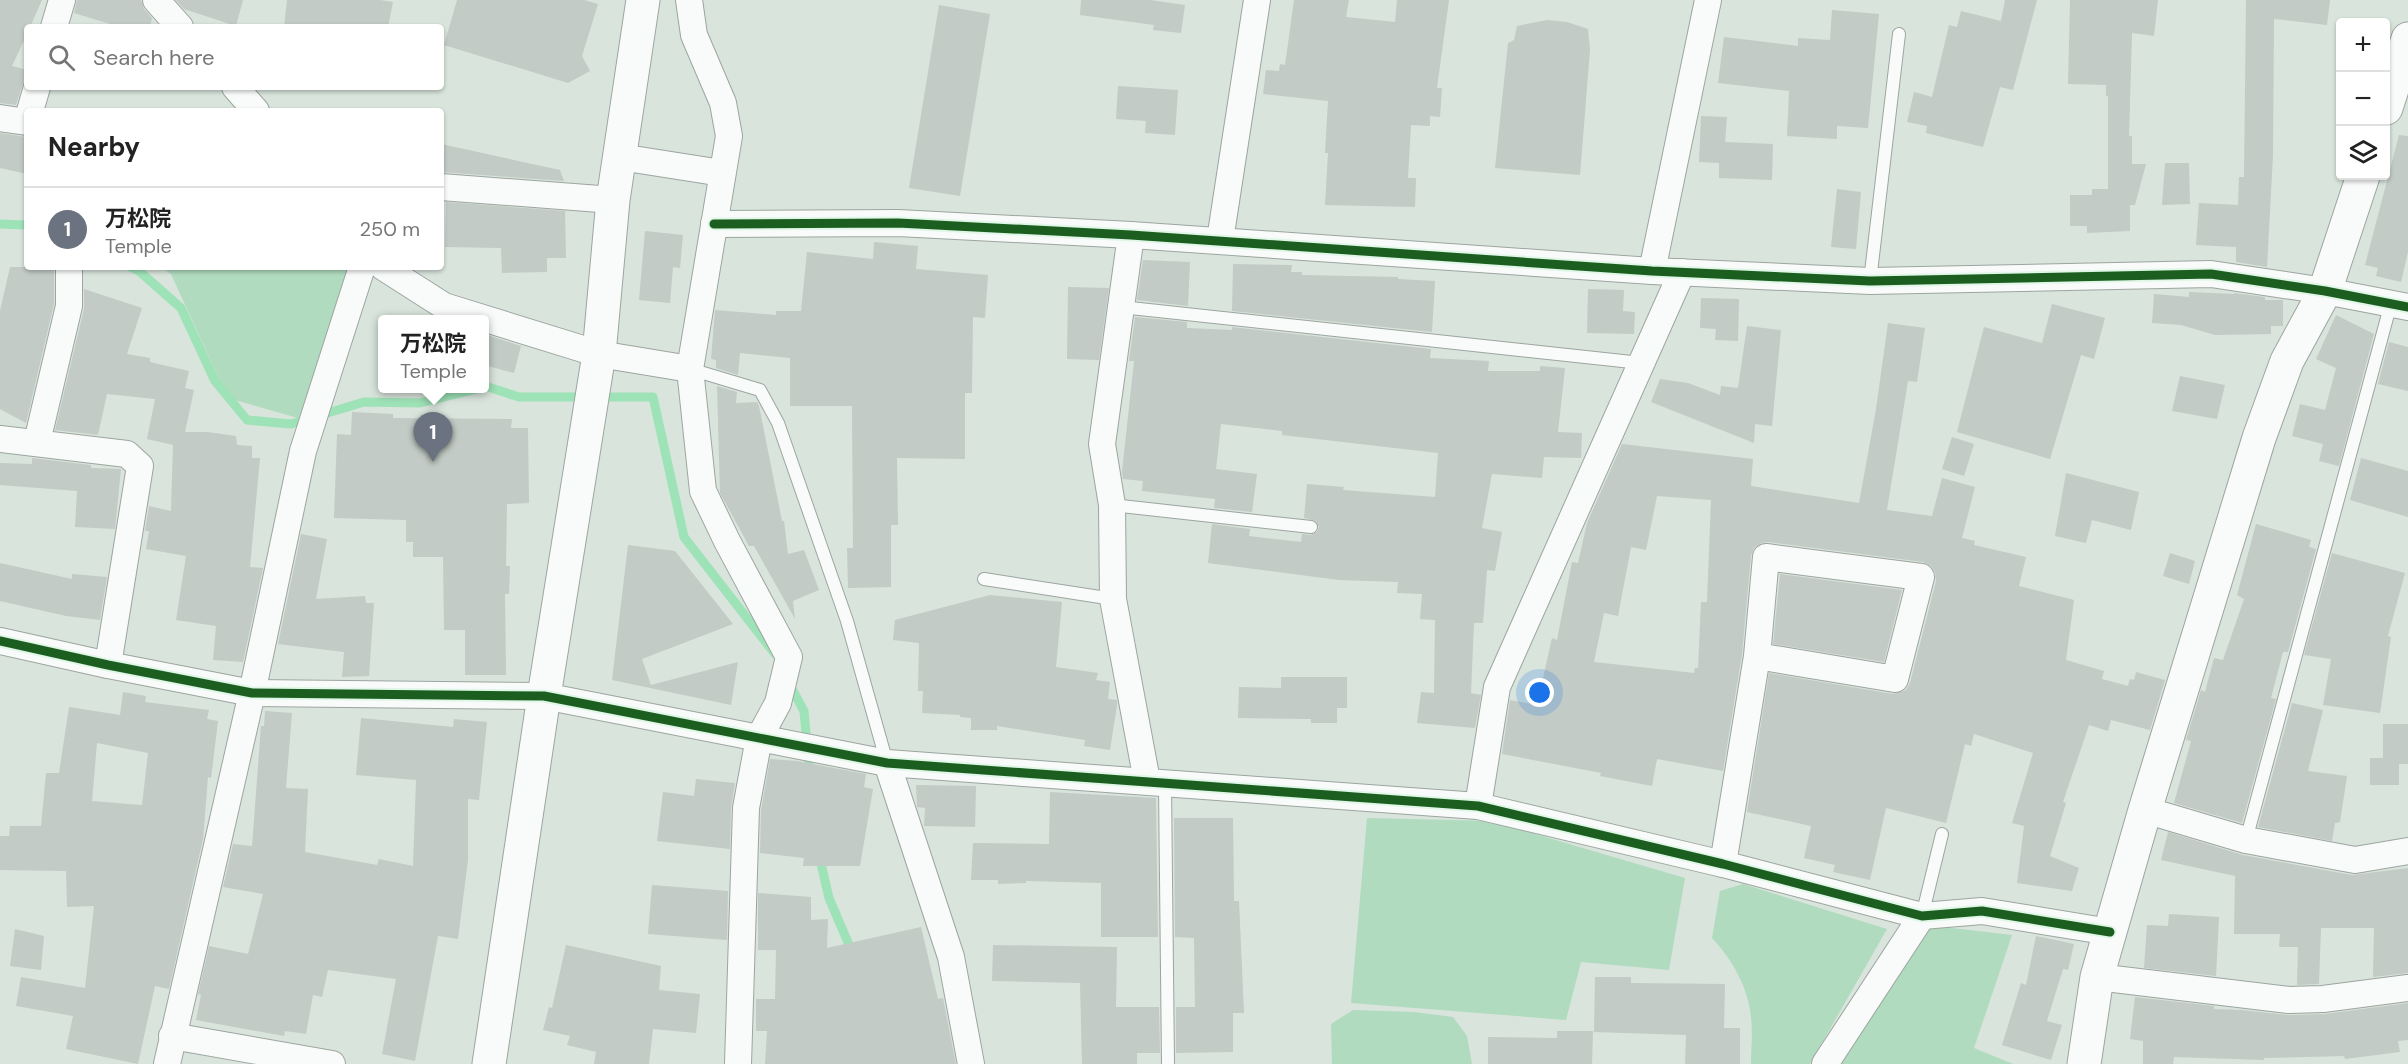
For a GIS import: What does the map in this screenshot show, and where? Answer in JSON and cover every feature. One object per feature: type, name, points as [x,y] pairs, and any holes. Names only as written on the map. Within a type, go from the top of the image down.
[{"type":"street","points":[[55,24],[62,0]]},
{"type":"street","points":[[156,0],[177,24]]},
{"type":"street","points":[[489,1064],[544,696],[599,354],[613,200],[643,0]]},
{"type":"street","points":[[689,0],[694,34],[723,103],[729,136],[690,369],[704,490],[727,541],[789,657],[778,704],[759,738],[746,808],[738,1064]]},
{"type":"street","points":[[1220,240],[1257,0]]},
{"type":"street","points":[[1652,271],[1708,0]]},
{"type":"street","points":[[2390,93],[2408,40]]},
{"type":"street","points":[[31,108],[36,90]]},
{"type":"street","points":[[237,90],[253,108]]},
{"type":"street","points":[[0,118],[24,122]]},
{"type":"street","points":[[620,157],[722,173]]},
{"type":"street","points":[[2084,1064],[2097,977],[2145,810],[2259,438],[2287,361],[2325,291],[2362,180]]},
{"type":"street","points":[[444,187],[613,200]]},
{"type":"street","points":[[714,224],[898,223],[1220,240],[1652,271],[1870,281],[2211,274],[2399,305]]},
{"type":"street","points":[[1131,235],[1102,444],[1112,505],[1113,599],[1156,783]]},
{"type":"street","points":[[37,442],[69,306],[69,270]]},
{"type":"street","points":[[167,1064],[252,693],[303,451],[361,270]]},
{"type":"street","points":[[388,270],[444,306],[473,315]]},
{"type":"street","points":[[1478,806],[1497,687],[1682,272]]},
{"type":"street","points":[[489,320],[599,354],[690,369]]},
{"type":"street","points":[[0,438],[127,454],[140,466],[108,665]]},
{"type":"street","points":[[1723,864],[1757,656],[1766,557],[1921,577],[1895,679],[1757,656]]},
{"type":"street","points":[[0,641],[252,693],[544,696],[887,763],[1478,806],[1723,864],[1922,916],[1982,911],[2110,932]]},
{"type":"street","points":[[887,763],[951,957],[971,1064]]},
{"type":"street","points":[[2145,810],[2246,840],[2355,860],[2408,850]]},
{"type":"street","points":[[1826,1064],[1922,916]]},
{"type":"street","points":[[2097,977],[2289,1000],[2323,999],[2408,988]]},
{"type":"street","points":[[172,1036],[332,1064]]},
{"type":"lane","points":[[1870,281],[1899,34]]},
{"type":"lane","points":[[2246,840],[2399,305]]},
{"type":"lane","points":[[1121,307],[1641,363]]},
{"type":"lane","points":[[690,369],[760,390],[778,423],[847,621],[887,763]]},
{"type":"lane","points":[[1112,505],[1311,527]]},
{"type":"lane","points":[[984,579],[1113,599]]},
{"type":"lane","points":[[1156,783],[1168,1064]]},
{"type":"lane","points":[[1922,916],[1942,834]]},
{"type":"green space","points":[[165,270],[353,270],[305,420],[228,398],[171,274]]},
{"type":"green space","points":[[1367,818],[1491,821],[1685,878],[1669,970],[1581,962],[1566,1020],[1351,1003]]},
{"type":"green space","points":[[1743,884],[1887,929],[1810,1064],[1751,1064],[1752,1023],[1743,984],[1726,955],[1712,938],[1720,891]]},
{"type":"green space","points":[[1926,925],[2012,935],[1974,1048],[2013,1064],[1834,1064]]},
{"type":"green space","points":[[1353,1010],[1414,1012],[1453,1017],[1467,1036],[1472,1064],[1332,1064],[1331,1024]]},
{"type":"building","points":[[0,0],[42,0],[31,24],[24,24],[24,40],[12,66],[24,69],[24,81],[16,105],[0,103]]},
{"type":"building","points":[[77,0],[141,0],[144,9],[152,18],[151,24],[110,24],[74,13]]},
{"type":"building","points":[[176,0],[243,0],[237,24],[230,24],[184,9]]},
{"type":"building","points":[[287,0],[393,2],[389,24],[284,24]]},
{"type":"building","points":[[457,0],[584,0],[598,4],[582,56],[590,71],[568,83],[444,45]]},
{"type":"building","points":[[1081,0],[1150,0],[1185,5],[1181,33],[1153,30],[1154,25],[1080,15]]},
{"type":"building","points":[[1294,0],[1349,0],[1346,17],[1395,22],[1397,0],[1449,0],[1437,88],[1442,88],[1440,117],[1430,116],[1430,126],[1411,125],[1408,178],[1416,178],[1415,207],[1325,205],[1328,101],[1263,94],[1266,70],[1279,71],[1280,64],[1285,65]]},
{"type":"building","points":[[2005,0],[2037,0],[2013,90],[2000,87],[1983,147],[1926,133],[1927,126],[1907,122],[1914,92],[1932,97],[1949,25],[1957,27],[1961,11],[2001,21]]},
{"type":"building","points":[[2070,0],[2158,0],[2154,36],[2132,33],[2129,136],[2132,136],[2132,164],[2146,164],[2135,205],[2130,205],[2130,231],[2087,233],[2087,226],[2070,226],[2070,195],[2092,195],[2092,189],[2108,189],[2108,96],[2106,96],[2106,85],[2068,84]]},
{"type":"building","points":[[2246,0],[2330,0],[2327,25],[2274,19],[2273,155],[2267,267],[2236,262],[2236,247],[2196,245],[2199,203],[2238,205],[2239,177],[2244,177]]},
{"type":"building","points":[[939,5],[990,14],[960,196],[909,188]]},
{"type":"building","points":[[1832,10],[1879,14],[1868,128],[1837,126],[1837,139],[1787,136],[1789,91],[1718,83],[1724,37],[1798,46],[1798,38],[1830,40]]},
{"type":"building","points":[[1547,20],[1567,22],[1588,29],[1590,50],[1580,175],[1495,168],[1508,43],[1514,40],[1517,26]]},
{"type":"building","points":[[1118,86],[1178,90],[1175,135],[1145,133],[1146,121],[1116,119]]},
{"type":"building","points":[[1701,116],[1727,117],[1725,142],[1773,144],[1772,180],[1719,178],[1719,163],[1699,162]]},
{"type":"building","points":[[0,133],[24,137],[24,173],[0,168]]},
{"type":"building","points":[[2399,135],[2408,136],[2408,252],[2401,282],[2376,276],[2378,268],[2365,265],[2387,180],[2390,180],[2390,169]]},
{"type":"building","points":[[444,145],[560,170],[564,181],[444,172]]},
{"type":"building","points":[[2165,163],[2189,163],[2190,204],[2162,205]]},
{"type":"building","points":[[1837,189],[1861,192],[1856,249],[1831,247]]},
{"type":"building","points":[[446,202],[565,211],[566,258],[547,258],[547,272],[502,273],[501,248],[445,247]]},
{"type":"building","points":[[645,231],[683,235],[680,268],[673,267],[670,303],[639,300]]},
{"type":"building","points":[[874,242],[918,246],[916,269],[988,275],[985,318],[973,317],[972,393],[965,393],[965,459],[897,458],[898,525],[891,525],[891,587],[848,588],[847,548],[853,548],[852,406],[790,406],[790,358],[740,353],[738,375],[716,368],[716,360],[711,359],[715,310],[776,315],[776,311],[801,311],[807,252],[873,259]]},
{"type":"building","points":[[1143,260],[1190,262],[1188,306],[1137,300]]},
{"type":"building","points":[[1233,264],[1292,265],[1291,272],[1302,272],[1302,275],[1398,277],[1398,279],[1435,281],[1432,332],[1232,311]]},
{"type":"building","points":[[10,267],[24,267],[24,270],[54,270],[54,304],[26,423],[0,409],[0,311]]},
{"type":"building","points":[[1068,287],[1109,288],[1099,360],[1067,359]]},
{"type":"building","points":[[84,289],[142,308],[127,354],[150,358],[150,362],[189,371],[185,388],[194,390],[185,432],[236,436],[237,445],[252,446],[252,458],[260,458],[250,567],[263,568],[243,662],[213,660],[216,626],[176,620],[186,556],[146,549],[149,531],[145,531],[149,506],[171,511],[173,445],[147,439],[155,399],[107,394],[98,435],[55,430],[84,309]]},
{"type":"building","points":[[1588,289],[1624,290],[1623,311],[1635,312],[1634,334],[1587,333]]},
{"type":"building","points":[[2189,292],[2234,293],[2265,297],[2265,300],[2283,300],[2283,326],[2271,326],[2271,334],[2215,335],[2181,325],[2152,323],[2154,294],[2189,297]]},
{"type":"building","points":[[1701,298],[1739,299],[1738,341],[1715,340],[1716,329],[1700,328]]},
{"type":"building","points":[[2052,304],[2105,318],[2094,359],[2081,355],[2050,459],[1957,432],[1984,327],[2042,343]]},
{"type":"building","points":[[2336,315],[2374,334],[2339,466],[2319,461],[2323,444],[2292,436],[2300,404],[2325,410],[2336,368],[2316,359]]},
{"type":"building","points":[[1135,317],[1187,322],[1187,328],[1232,330],[1232,327],[1431,349],[1430,358],[1489,361],[1488,371],[1540,371],[1540,366],[1565,368],[1558,432],[1582,433],[1581,458],[1544,457],[1542,478],[1492,474],[1482,528],[1502,532],[1495,571],[1487,570],[1483,623],[1474,623],[1471,693],[1481,695],[1475,728],[1417,723],[1421,692],[1434,693],[1435,620],[1420,619],[1422,594],[1397,593],[1398,582],[1339,580],[1208,563],[1212,524],[1250,529],[1249,536],[1301,542],[1302,534],[1311,535],[1317,532],[1319,527],[1316,521],[1304,518],[1307,484],[1344,487],[1343,490],[1435,497],[1438,453],[1282,435],[1282,431],[1221,424],[1216,469],[1257,474],[1252,512],[1214,508],[1215,499],[1142,491],[1143,481],[1123,479],[1122,472],[1134,361],[1129,361]]},
{"type":"building","points":[[1888,323],[1925,328],[1917,382],[1908,381],[1887,510],[1932,516],[1942,478],[1975,487],[1962,538],[1975,541],[1974,545],[2026,557],[2019,586],[2074,600],[2066,660],[2104,671],[2102,679],[2128,686],[2130,679],[2134,680],[2136,672],[2165,680],[2150,730],[2111,720],[2108,731],[2089,725],[2063,802],[2066,803],[2050,856],[2079,868],[2072,891],[2017,883],[2024,826],[2012,823],[2033,753],[1974,734],[1971,746],[1965,744],[1946,823],[1886,808],[1870,880],[1833,872],[1835,865],[1804,858],[1811,826],[1747,812],[1769,673],[1893,694],[1906,690],[1910,683],[1936,581],[1931,566],[1923,562],[1768,542],[1761,543],[1754,548],[1751,556],[1742,654],[1723,771],[1657,759],[1652,786],[1600,776],[1601,773],[1502,754],[1510,700],[1537,705],[1552,638],[1557,640],[1572,562],[1578,563],[1587,523],[1622,444],[1753,459],[1751,486],[1859,503],[1876,409]],"holes":[[[1657,496],[1711,500],[1707,602],[1701,602],[1698,668],[1695,668],[1694,673],[1594,662],[1604,613],[1618,616],[1631,547],[1646,550]]]},
{"type":"building","points":[[1747,326],[1781,330],[1772,426],[1755,424],[1754,443],[1651,402],[1660,379],[1688,383],[1720,395],[1721,386],[1738,388]]},
{"type":"building","points":[[489,336],[521,346],[514,373],[489,366]]},
{"type":"building","points":[[2389,342],[2408,347],[2408,391],[2378,384]]},
{"type":"building","points":[[2180,376],[2225,385],[2217,419],[2172,411]]},
{"type":"building","points":[[717,386],[737,392],[736,403],[757,402],[759,406],[782,521],[784,521],[788,554],[804,550],[819,590],[793,601],[795,619],[754,546],[749,546],[720,493]]},
{"type":"building","points":[[352,412],[393,414],[393,418],[512,419],[511,428],[528,428],[529,503],[507,504],[506,566],[510,566],[509,594],[505,594],[506,675],[465,675],[465,630],[444,630],[443,557],[413,557],[413,542],[406,542],[406,520],[334,518],[337,434],[351,435]]},
{"type":"building","points":[[1952,437],[1974,444],[1964,476],[1942,469]]},
{"type":"building","points":[[32,458],[91,465],[91,468],[121,469],[115,529],[75,527],[77,491],[0,485],[0,463],[32,464]]},
{"type":"building","points":[[2361,458],[2408,471],[2408,517],[2350,500]]},
{"type":"building","points":[[2066,473],[2139,492],[2131,530],[2092,520],[2086,543],[2055,536]]},
{"type":"building","points":[[2256,524],[2311,540],[2309,547],[2316,549],[2288,652],[2283,652],[2271,698],[2276,699],[2242,823],[2174,803],[2191,741],[2186,740],[2201,690],[2205,692],[2214,658],[2223,660],[2244,599],[2237,595]]},
{"type":"building","points":[[301,534],[327,539],[316,599],[365,596],[366,603],[374,603],[369,676],[342,677],[344,652],[278,644]]},
{"type":"building","points":[[628,545],[675,551],[733,624],[642,659],[651,685],[738,662],[731,705],[612,680]]},
{"type":"building","points":[[2170,553],[2195,561],[2189,584],[2163,576]]},
{"type":"building","points":[[2332,553],[2405,573],[2388,636],[2391,637],[2380,713],[2323,705],[2331,659],[2304,655]]},
{"type":"building","points":[[0,563],[72,579],[72,574],[107,577],[100,620],[66,616],[0,601]]},
{"type":"building","points":[[1780,574],[1902,590],[1884,662],[1773,644]]},
{"type":"building","points":[[990,595],[1062,602],[1056,667],[1098,673],[1096,680],[1110,682],[1108,699],[1117,700],[1117,705],[1110,750],[1084,746],[1085,740],[997,726],[997,730],[971,730],[971,718],[960,717],[960,715],[922,713],[923,691],[918,691],[919,643],[893,640],[895,620]]},
{"type":"building","points":[[1281,677],[1347,677],[1347,708],[1337,708],[1337,723],[1311,723],[1311,719],[1238,718],[1239,687],[1281,688]]},
{"type":"building","points":[[123,692],[146,696],[145,702],[209,710],[207,719],[218,721],[211,778],[208,777],[203,839],[169,989],[155,986],[138,1064],[66,1049],[73,1016],[16,1006],[21,977],[85,988],[94,906],[67,907],[66,871],[0,870],[0,836],[9,836],[10,826],[41,826],[46,773],[59,773],[69,707],[120,715]],"holes":[[[97,743],[148,753],[142,805],[92,801]]]},
{"type":"building","points":[[2292,703],[2323,710],[2308,771],[2347,776],[2340,822],[2335,823],[2332,841],[2258,827]]},
{"type":"building","points":[[265,711],[292,713],[286,788],[308,789],[305,852],[377,865],[379,859],[413,866],[416,780],[356,775],[361,718],[453,727],[454,719],[487,722],[479,800],[468,799],[468,860],[458,939],[438,936],[415,1061],[382,1054],[396,979],[328,970],[322,997],[313,995],[306,1034],[285,1031],[284,1036],[196,1020],[201,995],[198,994],[209,946],[248,954],[263,894],[223,887],[233,844],[252,846],[261,726],[264,726]]},
{"type":"building","points":[[2383,724],[2408,724],[2408,764],[2399,764],[2399,785],[2370,785],[2370,758],[2383,758]]},
{"type":"building","points":[[770,759],[797,761],[866,774],[864,787],[873,789],[860,866],[803,866],[804,858],[760,853],[761,810]]},
{"type":"building","points":[[696,779],[735,783],[731,808],[730,849],[657,841],[663,792],[694,796]]},
{"type":"building","points":[[916,785],[976,786],[975,827],[924,826],[925,808],[917,807]]},
{"type":"building","points":[[1050,792],[1156,798],[1158,937],[1101,937],[1101,883],[1026,881],[1026,883],[998,884],[998,880],[971,880],[973,843],[1049,844]]},
{"type":"building","points":[[1174,818],[1233,818],[1234,901],[1239,901],[1244,1013],[1233,1013],[1233,1052],[1176,1053],[1176,1007],[1195,1007],[1194,938],[1175,937]]},
{"type":"building","points":[[2168,832],[2243,855],[2352,875],[2408,868],[2408,973],[2373,977],[2374,928],[2321,928],[2319,984],[2297,985],[2298,947],[2279,947],[2280,934],[2234,934],[2235,876],[2161,860]]},
{"type":"building","points":[[652,885],[728,891],[727,940],[648,934]]},
{"type":"building","points":[[758,893],[811,897],[811,920],[828,919],[827,948],[921,927],[938,999],[943,998],[956,1064],[765,1064],[767,1031],[756,1031],[756,999],[775,999],[776,950],[758,950]]},
{"type":"building","points":[[2169,914],[2219,917],[2216,976],[2144,968],[2147,925],[2168,926]]},
{"type":"building","points":[[15,929],[44,936],[41,970],[10,966]]},
{"type":"building","points":[[2036,936],[2074,944],[2068,970],[2063,969],[2047,1021],[2062,1025],[2051,1060],[2002,1045],[2021,983],[2026,985]]},
{"type":"building","points":[[566,945],[661,966],[659,990],[700,994],[696,1033],[653,1029],[649,1064],[594,1064],[596,1052],[567,1045],[570,1036],[543,1030],[549,1007],[552,1008]]},
{"type":"building","points":[[993,945],[1117,947],[1116,1007],[1159,1007],[1160,1053],[1137,1053],[1137,1064],[1082,1064],[1080,983],[992,981]]},
{"type":"building","points":[[1595,977],[1631,977],[1631,983],[1725,984],[1724,1028],[1740,1028],[1740,1064],[1685,1064],[1686,1035],[1594,1032]]},
{"type":"building","points":[[2135,997],[2214,1006],[2214,1009],[2289,1015],[2325,1014],[2408,1003],[2408,1040],[2398,1041],[2400,1052],[2345,1059],[2344,1056],[2264,1058],[2264,1060],[2174,1057],[2173,1064],[2143,1064],[2143,1041],[2130,1039]]},
{"type":"building","points":[[1557,1031],[1593,1031],[1592,1064],[1488,1064],[1488,1037],[1557,1038]]},
{"type":"waterway","points":[[0,224],[24,225]]},
{"type":"waterway","points":[[137,270],[181,308],[215,381],[247,420],[291,424],[364,402],[420,403],[461,393]]},
{"type":"waterway","points":[[489,387],[519,397],[653,397],[684,537],[775,654]]},
{"type":"waterway","points":[[789,683],[804,711],[810,776]]},
{"type":"waterway","points":[[819,855],[829,898],[852,952]]},
{"type":"cycle path","points":[[714,224],[898,223],[1131,235],[1652,271],[1870,281],[2211,274],[2325,291],[2408,307]]},
{"type":"cycle path","points":[[0,641],[252,693],[544,696],[887,763],[1478,806],[1723,864],[1922,916],[1982,911],[2110,932]]},
{"type":"place","name":"万松院","points":[[433,462]]}]
